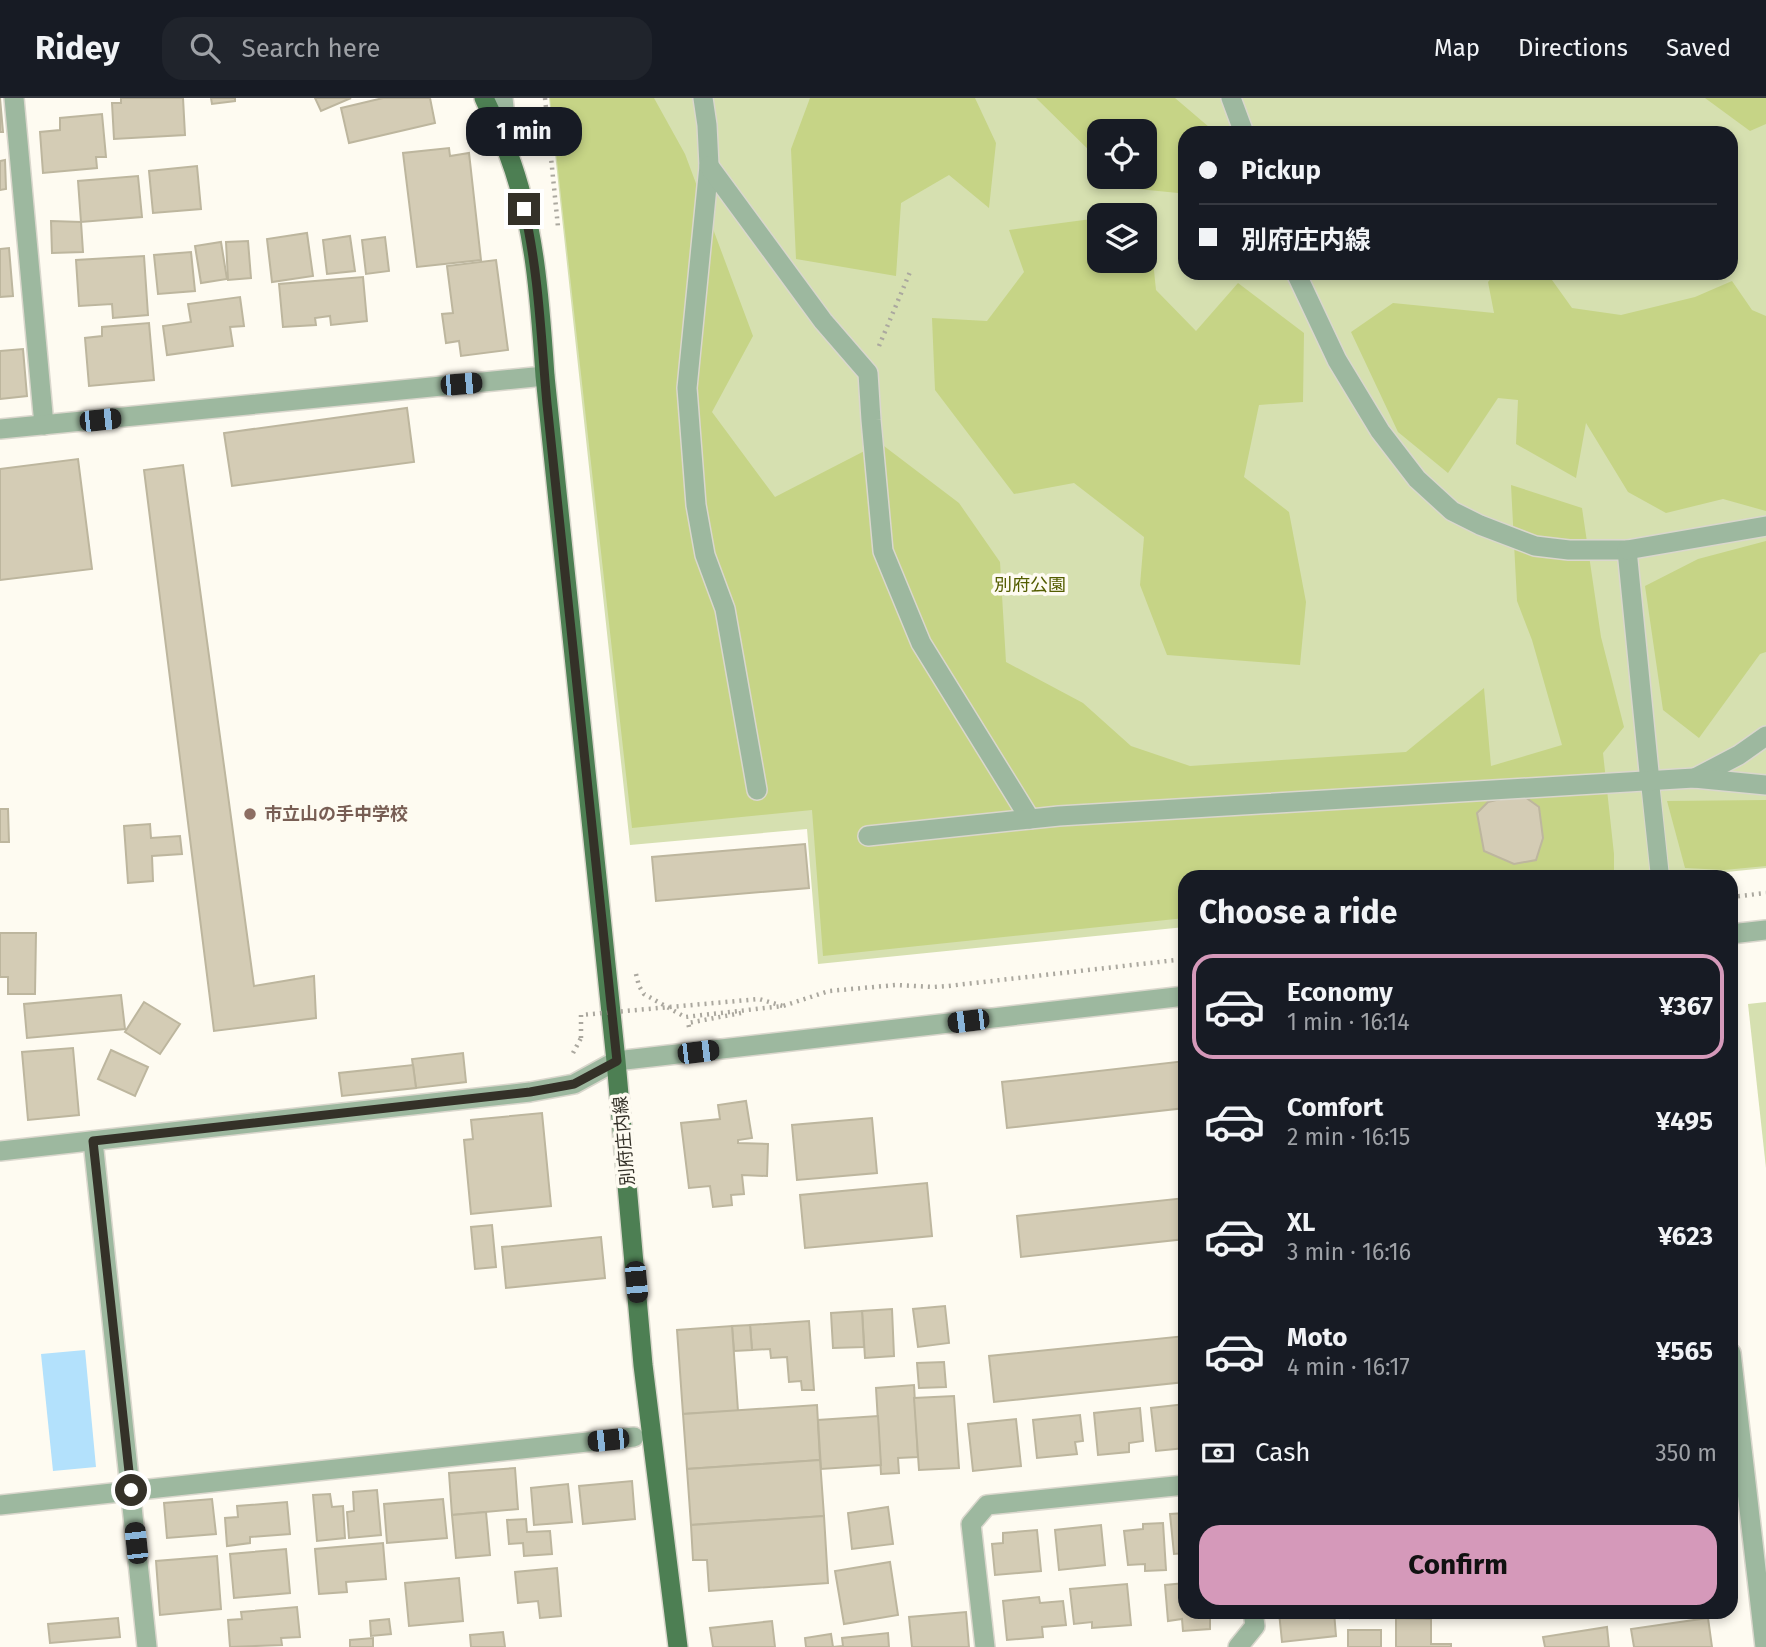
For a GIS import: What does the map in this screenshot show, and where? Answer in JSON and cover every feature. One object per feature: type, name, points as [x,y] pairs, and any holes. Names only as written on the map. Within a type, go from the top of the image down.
[{"type":"main road","name":"別府庄内線","points":[[484,98],[509,153],[533,250],[617,1061],[643,1365],[678,1647]]},
{"type":"street","points":[[14,98],[44,425]]},
{"type":"street","points":[[503,98],[509,153]]},
{"type":"street","points":[[703,98],[709,166],[687,388],[695,492],[705,555],[725,609],[757,790]]},
{"type":"street","points":[[1231,98],[1241,126]]},
{"type":"street","points":[[709,166],[822,321],[868,373],[883,551],[922,643],[1030,819]]},
{"type":"street","points":[[1299,280],[1337,359],[1380,431],[1417,479],[1452,511],[1535,546],[1569,550],[1627,550],[1766,526]]},
{"type":"street","points":[[0,429],[545,376]]},
{"type":"street","points":[[1627,550],[1650,782]]},
{"type":"street","points":[[1694,778],[1739,755],[1766,736]]},
{"type":"street","points":[[868,836],[1030,819],[1694,778],[1766,785]]},
{"type":"street","points":[[1738,933],[1766,930]]},
{"type":"street","points":[[0,1151],[530,1092],[574,1084],[617,1061],[1178,997]]},
{"type":"street","points":[[93,1141],[147,1647]]},
{"type":"street","points":[[1738,1414],[1765,1647]]},
{"type":"street","points":[[0,1504],[634,1437]]},
{"type":"street","points":[[985,1647],[971,1524],[988,1505],[1178,1486]]},
{"type":"street","points":[[1238,1647],[1255,1626],[1254,1619]]},
{"type":"lane","points":[[1650,782],[1659,870]]},
{"type":"path","points":[[545,98],[559,236]]},
{"type":"path","points":[[868,373],[910,272]]},
{"type":"path","points":[[1738,896],[1766,893]]},
{"type":"path","points":[[635,964],[637,978],[644,994],[685,1017],[783,1006],[830,991],[896,985],[948,986],[1178,960]]},
{"type":"path","points":[[581,1038],[581,1015],[759,999],[783,1006]]},
{"type":"green space","name":"別府公園","points":[[549,98],[1766,98],[1766,868],[1738,871],[1178,870],[1178,928],[818,964],[807,829],[630,845]]},
{"type":"green space","points":[[550,98],[654,98],[685,154],[753,336],[712,412],[775,497],[880,443],[959,503],[1000,562],[1006,662],[1083,703],[1131,746],[1190,766],[1406,752],[1484,688],[1491,766],[1562,745],[1532,640],[1517,601],[1511,485],[1582,508],[1601,637],[1624,727],[1603,753],[1614,870],[1178,870],[1178,919],[823,956],[812,810],[632,828]]},
{"type":"green space","points":[[810,98],[975,98],[996,143],[989,208],[949,175],[901,203],[896,276],[796,259],[791,149]]},
{"type":"green space","points":[[1036,98],[1175,98],[1208,126],[1178,126],[1178,193],[1138,189],[1157,189],[1157,119],[1087,119],[1087,148]]},
{"type":"green space","points":[[1705,98],[1766,98],[1766,124],[1750,131]]},
{"type":"green space","points":[[1087,220],[1087,273],[1154,273],[1156,290],[1196,331],[1238,283],[1304,333],[1303,402],[1259,405],[1244,477],[1289,512],[1306,602],[1300,665],[1167,655],[1140,585],[1144,537],[1074,483],[1014,494],[935,390],[932,318],[987,321],[1024,272],[1009,230]]},
{"type":"green space","points":[[1552,280],[1572,308],[1621,315],[1695,297],[1732,281],[1752,310],[1766,316],[1766,511],[1723,499],[1666,513],[1628,492],[1586,423],[1576,478],[1516,444],[1518,400],[1498,398],[1448,473],[1398,432],[1351,332],[1393,303],[1494,313],[1488,282]]},
{"type":"green space","points":[[1766,541],[1766,652],[1760,654],[1699,738],[1663,710],[1645,586],[1698,559]]},
{"type":"green space","points":[[1766,800],[1766,866],[1724,870],[1685,868],[1667,801]]},
{"type":"green space","points":[[1766,1002],[1766,1168],[1748,1004]]},
{"type":"water","points":[[85,1350],[96,1467],[53,1471],[41,1354]]},
{"type":"building","points":[[0,98],[3,132],[0,132]]},
{"type":"building","points":[[121,98],[183,98],[185,135],[114,139],[112,103],[121,103]]},
{"type":"building","points":[[211,98],[235,98],[235,101],[212,104]]},
{"type":"building","points":[[315,98],[351,98],[321,111]]},
{"type":"building","points":[[383,98],[430,98],[435,123],[349,143],[341,108]]},
{"type":"building","points":[[102,114],[106,157],[96,157],[97,168],[43,173],[40,132],[60,130],[60,118]]},
{"type":"building","points":[[449,148],[450,156],[469,153],[481,260],[417,267],[403,153]]},
{"type":"building","points":[[5,160],[6,189],[0,190],[0,161]]},
{"type":"building","points":[[197,166],[201,209],[153,213],[149,171]]},
{"type":"building","points":[[138,176],[142,217],[81,222],[78,181]]},
{"type":"building","points":[[51,221],[81,222],[83,252],[52,253]]},
{"type":"building","points":[[307,233],[313,276],[272,282],[267,239]]},
{"type":"building","points":[[350,236],[355,271],[327,274],[323,240]]},
{"type":"building","points":[[385,237],[389,271],[366,274],[362,240]]},
{"type":"building","points":[[248,241],[251,278],[228,280],[226,242]]},
{"type":"building","points":[[221,242],[227,279],[201,283],[195,246]]},
{"type":"building","points":[[9,248],[13,296],[0,297],[0,249]]},
{"type":"building","points":[[191,252],[195,291],[158,294],[154,255]]},
{"type":"building","points":[[144,256],[148,315],[113,318],[112,304],[79,306],[76,260]]},
{"type":"building","points":[[496,260],[508,350],[461,356],[459,341],[446,343],[442,314],[453,313],[447,266]]},
{"type":"building","points":[[363,277],[367,321],[331,325],[330,316],[315,318],[316,325],[283,327],[279,284]]},
{"type":"building","points":[[240,297],[244,326],[230,327],[233,346],[167,355],[163,326],[191,322],[188,304]]},
{"type":"building","points":[[149,323],[154,380],[89,386],[85,338],[102,336],[102,327]]},
{"type":"building","points":[[23,349],[27,396],[0,399],[0,351]]},
{"type":"building","points":[[407,408],[414,462],[232,486],[224,433]]},
{"type":"building","points":[[78,459],[92,569],[0,580],[0,469]]},
{"type":"building","points":[[183,465],[254,986],[314,976],[316,1018],[214,1031],[144,470]]},
{"type":"building","points":[[1521,794],[1539,807],[1543,838],[1536,860],[1514,864],[1484,851],[1477,813],[1488,802]]},
{"type":"building","points":[[0,809],[8,809],[9,842],[0,842]]},
{"type":"building","points":[[150,824],[151,838],[180,836],[182,854],[152,856],[153,881],[128,883],[124,826]]},
{"type":"building","points":[[805,844],[809,888],[656,901],[652,857]]},
{"type":"building","points":[[0,933],[36,933],[35,994],[8,994],[8,977],[0,977]]},
{"type":"building","points":[[121,995],[125,1029],[27,1038],[24,1004]]},
{"type":"building","points":[[144,1002],[180,1024],[160,1054],[125,1032]]},
{"type":"building","points":[[73,1048],[79,1115],[28,1120],[22,1052]]},
{"type":"building","points":[[111,1050],[148,1067],[135,1096],[98,1079]]},
{"type":"building","points":[[463,1053],[466,1082],[416,1088],[412,1059]]},
{"type":"building","points":[[1178,1062],[1178,1109],[1007,1128],[1002,1082]]},
{"type":"building","points":[[413,1065],[416,1088],[342,1096],[339,1073]]},
{"type":"building","points":[[746,1101],[752,1138],[738,1140],[738,1143],[768,1144],[767,1176],[742,1175],[744,1194],[731,1195],[732,1205],[713,1207],[710,1186],[689,1188],[681,1123],[720,1119],[718,1105]]},
{"type":"building","points":[[542,1113],[551,1206],[471,1214],[464,1140],[473,1139],[471,1120]]},
{"type":"building","points":[[872,1118],[877,1173],[797,1180],[792,1125]]},
{"type":"building","points":[[927,1183],[932,1236],[805,1248],[800,1195]]},
{"type":"building","points":[[1178,1199],[1178,1240],[1021,1257],[1017,1216]]},
{"type":"building","points":[[492,1225],[496,1267],[475,1269],[471,1227]]},
{"type":"building","points":[[601,1237],[605,1278],[506,1288],[502,1247]]},
{"type":"building","points":[[945,1306],[949,1343],[918,1347],[913,1309]]},
{"type":"building","points":[[892,1309],[894,1356],[865,1358],[862,1311]]},
{"type":"building","points":[[862,1311],[864,1347],[833,1348],[831,1313]]},
{"type":"building","points":[[809,1321],[814,1390],[802,1390],[801,1381],[789,1382],[787,1357],[771,1358],[770,1349],[752,1350],[750,1325]]},
{"type":"building","points":[[750,1325],[752,1350],[734,1351],[732,1326]]},
{"type":"building","points":[[732,1326],[738,1411],[683,1414],[677,1330]]},
{"type":"building","points":[[1178,1337],[1178,1383],[994,1402],[989,1356]]},
{"type":"building","points":[[944,1362],[946,1387],[919,1388],[917,1363]]},
{"type":"building","points":[[914,1385],[918,1457],[898,1458],[899,1473],[881,1474],[876,1388]]},
{"type":"building","points":[[954,1396],[959,1468],[919,1470],[914,1398]]},
{"type":"building","points":[[817,1405],[820,1460],[687,1469],[683,1414]]},
{"type":"building","points":[[1178,1405],[1178,1449],[1156,1451],[1151,1408]]},
{"type":"building","points":[[1140,1408],[1143,1441],[1129,1443],[1129,1452],[1098,1455],[1094,1413]]},
{"type":"building","points":[[1080,1415],[1083,1441],[1075,1442],[1077,1454],[1037,1458],[1033,1420]]},
{"type":"building","points":[[878,1416],[881,1465],[821,1469],[818,1420]]},
{"type":"building","points":[[1016,1419],[1021,1466],[973,1471],[968,1424]]},
{"type":"building","points":[[820,1460],[824,1516],[691,1525],[687,1469]]},
{"type":"building","points":[[515,1468],[518,1509],[452,1515],[449,1473]]},
{"type":"building","points":[[632,1481],[635,1519],[583,1524],[579,1486]]},
{"type":"building","points":[[568,1484],[572,1522],[534,1525],[531,1488]]},
{"type":"building","points":[[377,1490],[381,1535],[349,1538],[347,1512],[354,1511],[353,1492]]},
{"type":"building","points":[[330,1494],[332,1507],[343,1506],[345,1538],[317,1541],[313,1495]]},
{"type":"building","points":[[212,1499],[216,1534],[167,1538],[164,1503]]},
{"type":"building","points":[[443,1499],[447,1538],[387,1543],[384,1504]]},
{"type":"building","points":[[287,1502],[290,1534],[250,1537],[250,1543],[227,1546],[225,1518],[238,1517],[237,1506]]},
{"type":"building","points":[[888,1507],[893,1544],[852,1549],[848,1513]]},
{"type":"building","points":[[486,1512],[490,1555],[456,1558],[452,1515]]},
{"type":"building","points":[[1178,1513],[1178,1554],[1174,1554],[1170,1514]]},
{"type":"building","points":[[824,1516],[828,1583],[709,1591],[707,1560],[693,1560],[691,1525]]},
{"type":"building","points":[[526,1519],[527,1532],[550,1531],[552,1554],[524,1556],[523,1543],[509,1544],[507,1520]]},
{"type":"building","points":[[1163,1523],[1166,1570],[1145,1571],[1145,1564],[1128,1565],[1124,1531],[1143,1529],[1143,1524]]},
{"type":"building","points":[[1101,1525],[1105,1565],[1059,1570],[1055,1530]]},
{"type":"building","points":[[1037,1530],[1041,1571],[995,1575],[992,1544],[1003,1543],[1003,1533]]},
{"type":"building","points":[[383,1543],[386,1579],[346,1582],[347,1592],[319,1594],[315,1549]]},
{"type":"building","points":[[286,1549],[290,1593],[234,1598],[230,1554]]},
{"type":"building","points":[[217,1556],[221,1609],[160,1615],[156,1561]]},
{"type":"building","points":[[890,1562],[898,1615],[844,1624],[835,1571]]},
{"type":"building","points":[[557,1568],[561,1616],[540,1618],[538,1601],[518,1603],[515,1572]]},
{"type":"building","points":[[459,1578],[463,1621],[409,1626],[405,1583]]},
{"type":"building","points":[[1127,1584],[1131,1625],[1092,1628],[1092,1622],[1074,1624],[1070,1589]]},
{"type":"building","points":[[1178,1584],[1178,1619],[1182,1619],[1168,1621],[1165,1585]]},
{"type":"building","points":[[1039,1597],[1040,1603],[1063,1601],[1066,1625],[1042,1627],[1043,1637],[1007,1640],[1003,1601]]},
{"type":"building","points":[[297,1607],[300,1637],[281,1638],[282,1645],[230,1647],[228,1620],[242,1619],[241,1612]]},
{"type":"building","points":[[966,1612],[969,1647],[912,1647],[909,1617]]},
{"type":"building","points":[[118,1618],[120,1637],[50,1643],[48,1624]]},
{"type":"building","points":[[389,1619],[391,1634],[371,1636],[370,1621]]},
{"type":"building","points":[[1182,1619],[1210,1619],[1210,1629],[1183,1631]]},
{"type":"building","points":[[1280,1619],[1335,1619],[1336,1636],[1282,1642]]},
{"type":"building","points":[[1396,1619],[1431,1619],[1431,1644],[1451,1644],[1451,1647],[1396,1647]]},
{"type":"building","points":[[1708,1619],[1712,1647],[1634,1647],[1631,1629]]},
{"type":"building","points":[[772,1621],[775,1647],[713,1647],[710,1628]]},
{"type":"building","points":[[1607,1627],[1609,1647],[1545,1647],[1543,1637]]},
{"type":"building","points":[[1348,1630],[1381,1630],[1381,1647],[1348,1647]]},
{"type":"building","points":[[503,1632],[505,1647],[471,1647],[470,1635]]},
{"type":"building","points":[[888,1633],[889,1647],[833,1647],[843,1646],[842,1638]]},
{"type":"building","points":[[831,1634],[833,1647],[806,1647],[805,1638]]},
{"type":"building","points":[[373,1638],[373,1647],[350,1647],[350,1640]]},
{"type":"place","name":"市立山の手中学校","points":[[250,814]]},
{"type":"route","points":[[131,1490],[93,1141],[530,1092],[574,1084],[617,1061],[547,404],[539,297],[524,209]]}]
